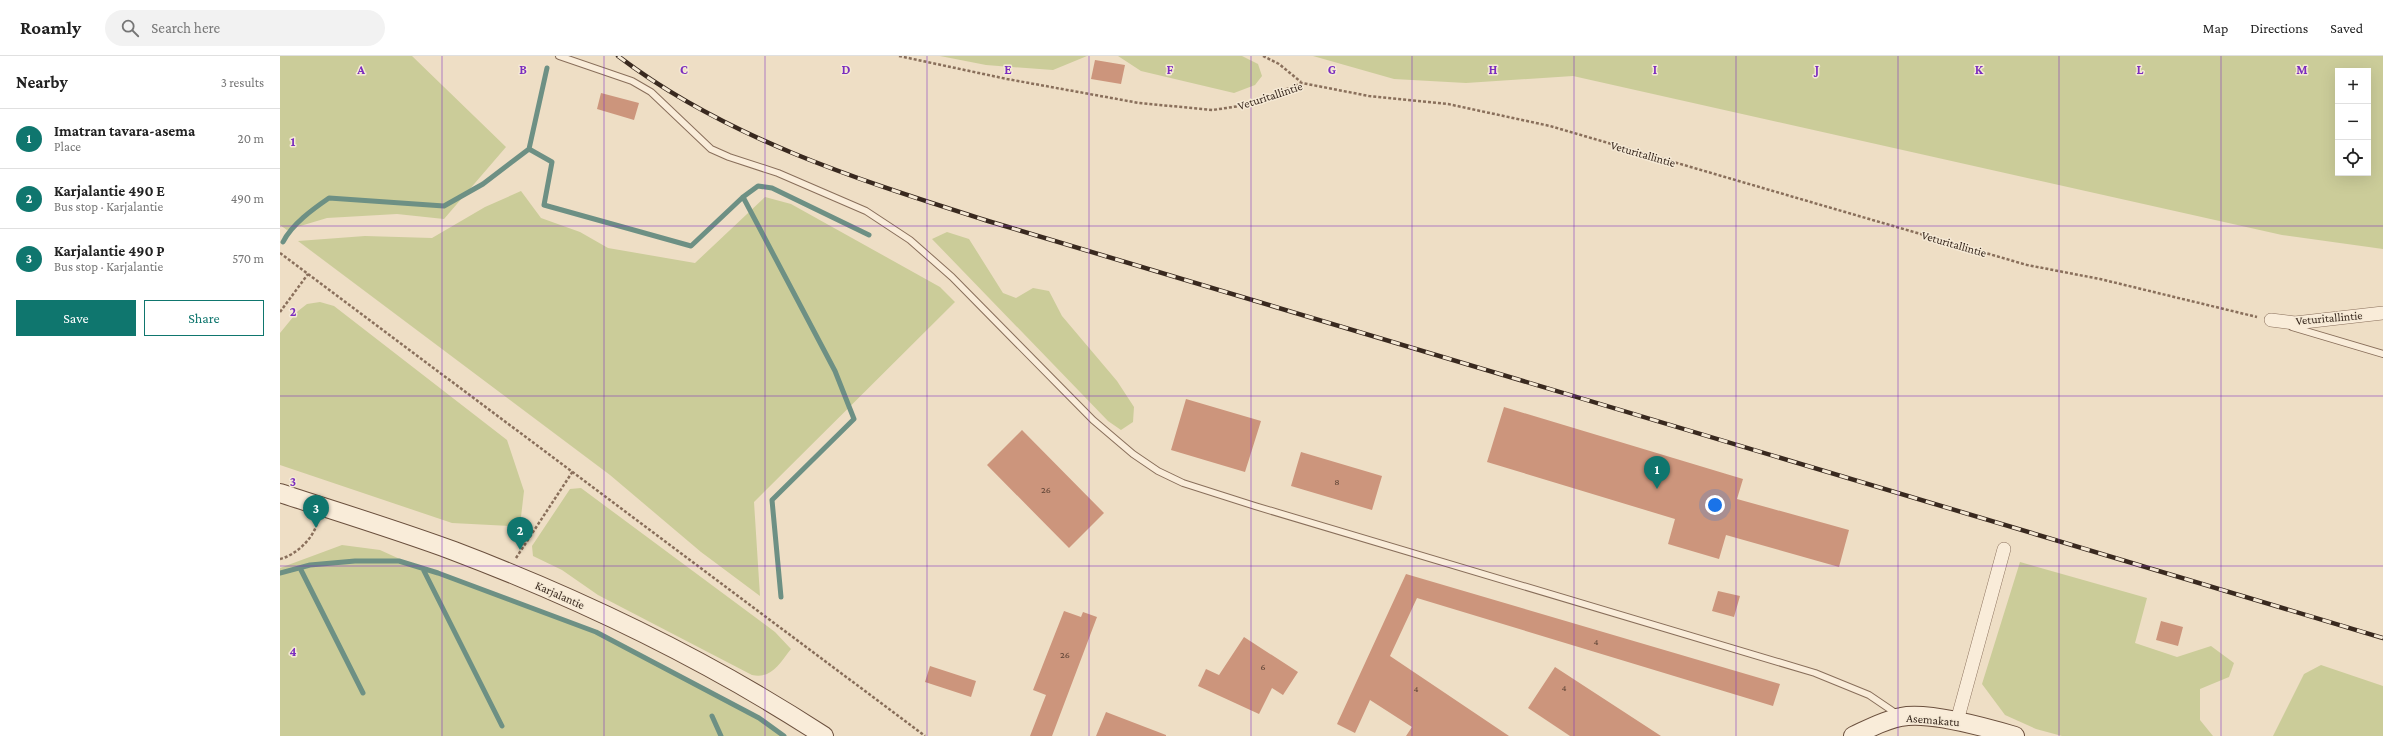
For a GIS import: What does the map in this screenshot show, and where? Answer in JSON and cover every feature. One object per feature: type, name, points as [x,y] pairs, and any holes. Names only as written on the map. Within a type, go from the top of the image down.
[{"type":"main road","name":"Karjalantie","points":[[280,493],[454,551],[616,620],[721,674],[824,736]]},
{"type":"main road","name":"Asemakatu","points":[[1852,736],[1901,716],[1957,721],[2015,736]]},
{"type":"street","name":"Veturitallintie","points":[[2271,320],[2295,323],[2383,313]]},
{"type":"street","points":[[1957,721],[2004,548]]},
{"type":"lane","points":[[559,56],[632,81],[651,92],[711,149],[729,158],[778,173],[866,211],[910,240],[952,278],[1093,420],[1158,471],[1183,483],[1248,504],[1814,673],[1869,695],[1901,716]]},
{"type":"lane","points":[[2271,320],[2383,354]]},
{"type":"path","name":"Veturitallintie","points":[[899,56],[1006,79],[1125,100],[1213,110],[1246,105],[1302,83],[1369,96],[1448,104],[1550,126],[2028,265],[2100,279],[2271,320]]},
{"type":"path","points":[[1263,56],[1280,64],[1302,83]]},
{"type":"path","points":[[280,253],[925,736]]},
{"type":"path","points":[[280,312],[308,274]]},
{"type":"path","points":[[508,573],[520,550],[573,471]]},
{"type":"path","points":[[280,559],[299,549],[310,537],[316,528],[323,507]]},
{"type":"green space","points":[[280,56],[412,56],[506,147],[444,219],[397,214],[327,218],[287,230],[280,225]]},
{"type":"green space","points":[[940,56],[1087,56],[1053,70],[986,65]]},
{"type":"green space","points":[[1118,56],[1242,56],[1258,64],[1262,76],[1255,85],[1234,93],[1141,71]]},
{"type":"green space","points":[[1313,56],[2383,56],[2383,249],[2282,235],[1573,76],[1466,83],[1394,79]]},
{"type":"green space","points":[[521,191],[541,218],[580,232],[608,248],[695,263],[765,197],[791,204],[940,287],[955,302],[754,502],[760,596],[701,552],[610,475],[298,241],[365,236],[432,238],[485,207]]},
{"type":"green space","points":[[947,232],[969,239],[1003,293],[1016,298],[1033,288],[1049,291],[1062,316],[1117,381],[1134,407],[1133,422],[1121,430],[1108,421],[932,239]]},
{"type":"green space","points":[[320,302],[334,306],[507,440],[524,491],[521,517],[511,526],[452,523],[280,465],[280,333],[298,311],[307,304]]},
{"type":"green space","points":[[581,488],[775,632],[791,649],[779,665],[765,675],[752,675],[598,595],[562,570],[533,556],[532,546],[570,489]]},
{"type":"green space","points":[[342,545],[380,550],[413,565],[596,632],[759,718],[784,736],[280,736],[280,568]]},
{"type":"green space","points":[[2020,562],[2147,598],[2135,643],[2177,657],[2211,646],[2234,663],[2229,677],[2200,689],[2200,720],[2213,736],[2062,736],[2036,729],[2005,715],[1982,684]]},
{"type":"green space","points":[[2321,665],[2383,686],[2383,736],[2273,736],[2304,674]]},
{"type":"building","points":[[1095,60],[1125,65],[1121,84],[1091,79]]},
{"type":"building","points":[[601,93],[639,103],[634,120],[597,109]]},
{"type":"building","points":[[1186,399],[1261,421],[1245,472],[1171,450]]},
{"type":"building","points":[[1504,407],[1743,479],[1737,499],[1849,530],[1839,567],[1726,535],[1719,559],[1668,544],[1675,519],[1487,462]]},
{"type":"building","points":[[1022,430],[1104,513],[1069,548],[987,465]]},
{"type":"building","points":[[1301,452],[1382,476],[1372,510],[1291,486]]},
{"type":"building","points":[[1406,574],[1780,684],[1773,706],[1417,598],[1390,656],[1509,736],[1406,736],[1412,727],[1370,700],[1355,733],[1337,724]]},
{"type":"building","points":[[1718,591],[1740,596],[1734,617],[1712,611]]},
{"type":"building","points":[[1064,611],[1081,617],[1083,612],[1097,617],[1052,736],[1030,736],[1046,695],[1033,690]]},
{"type":"building","points":[[2161,621],[2183,627],[2178,646],[2156,640]]},
{"type":"building","points":[[1244,637],[1298,672],[1283,695],[1272,688],[1259,714],[1198,686],[1206,669],[1219,675]]},
{"type":"building","points":[[930,666],[976,681],[971,697],[925,682]]},
{"type":"building","points":[[1555,667],[1661,736],[1570,736],[1528,708]]},
{"type":"building","points":[[1106,712],[1166,735],[1166,736],[1096,736]]},
{"type":"waterway","points":[[283,242],[297,223],[329,198],[444,206],[483,184],[529,149],[547,68]]},
{"type":"waterway","points":[[529,149],[552,162],[544,205],[691,246],[743,197],[758,186],[772,188],[869,235]]},
{"type":"waterway","points":[[743,197],[835,371],[854,419],[772,500],[781,597]]},
{"type":"waterway","points":[[280,573],[310,565],[355,561],[399,561],[438,573],[596,632],[759,718],[784,736]]},
{"type":"waterway","points":[[300,568],[363,693]]},
{"type":"waterway","points":[[423,569],[502,726]]},
{"type":"waterway","points":[[712,716],[721,736]]},
{"type":"railway","points":[[618,56],[660,85],[704,111],[749,134],[843,173],[891,190],[988,221],[2383,638]]},
{"type":"place","name":"Imatran tavara-asema","points":[[1657,489]]},
{"type":"place","name":"Karjalantie 490 P","points":[[316,528]]},
{"type":"place","name":"Karjalantie 490 E","points":[[520,550]]}]
